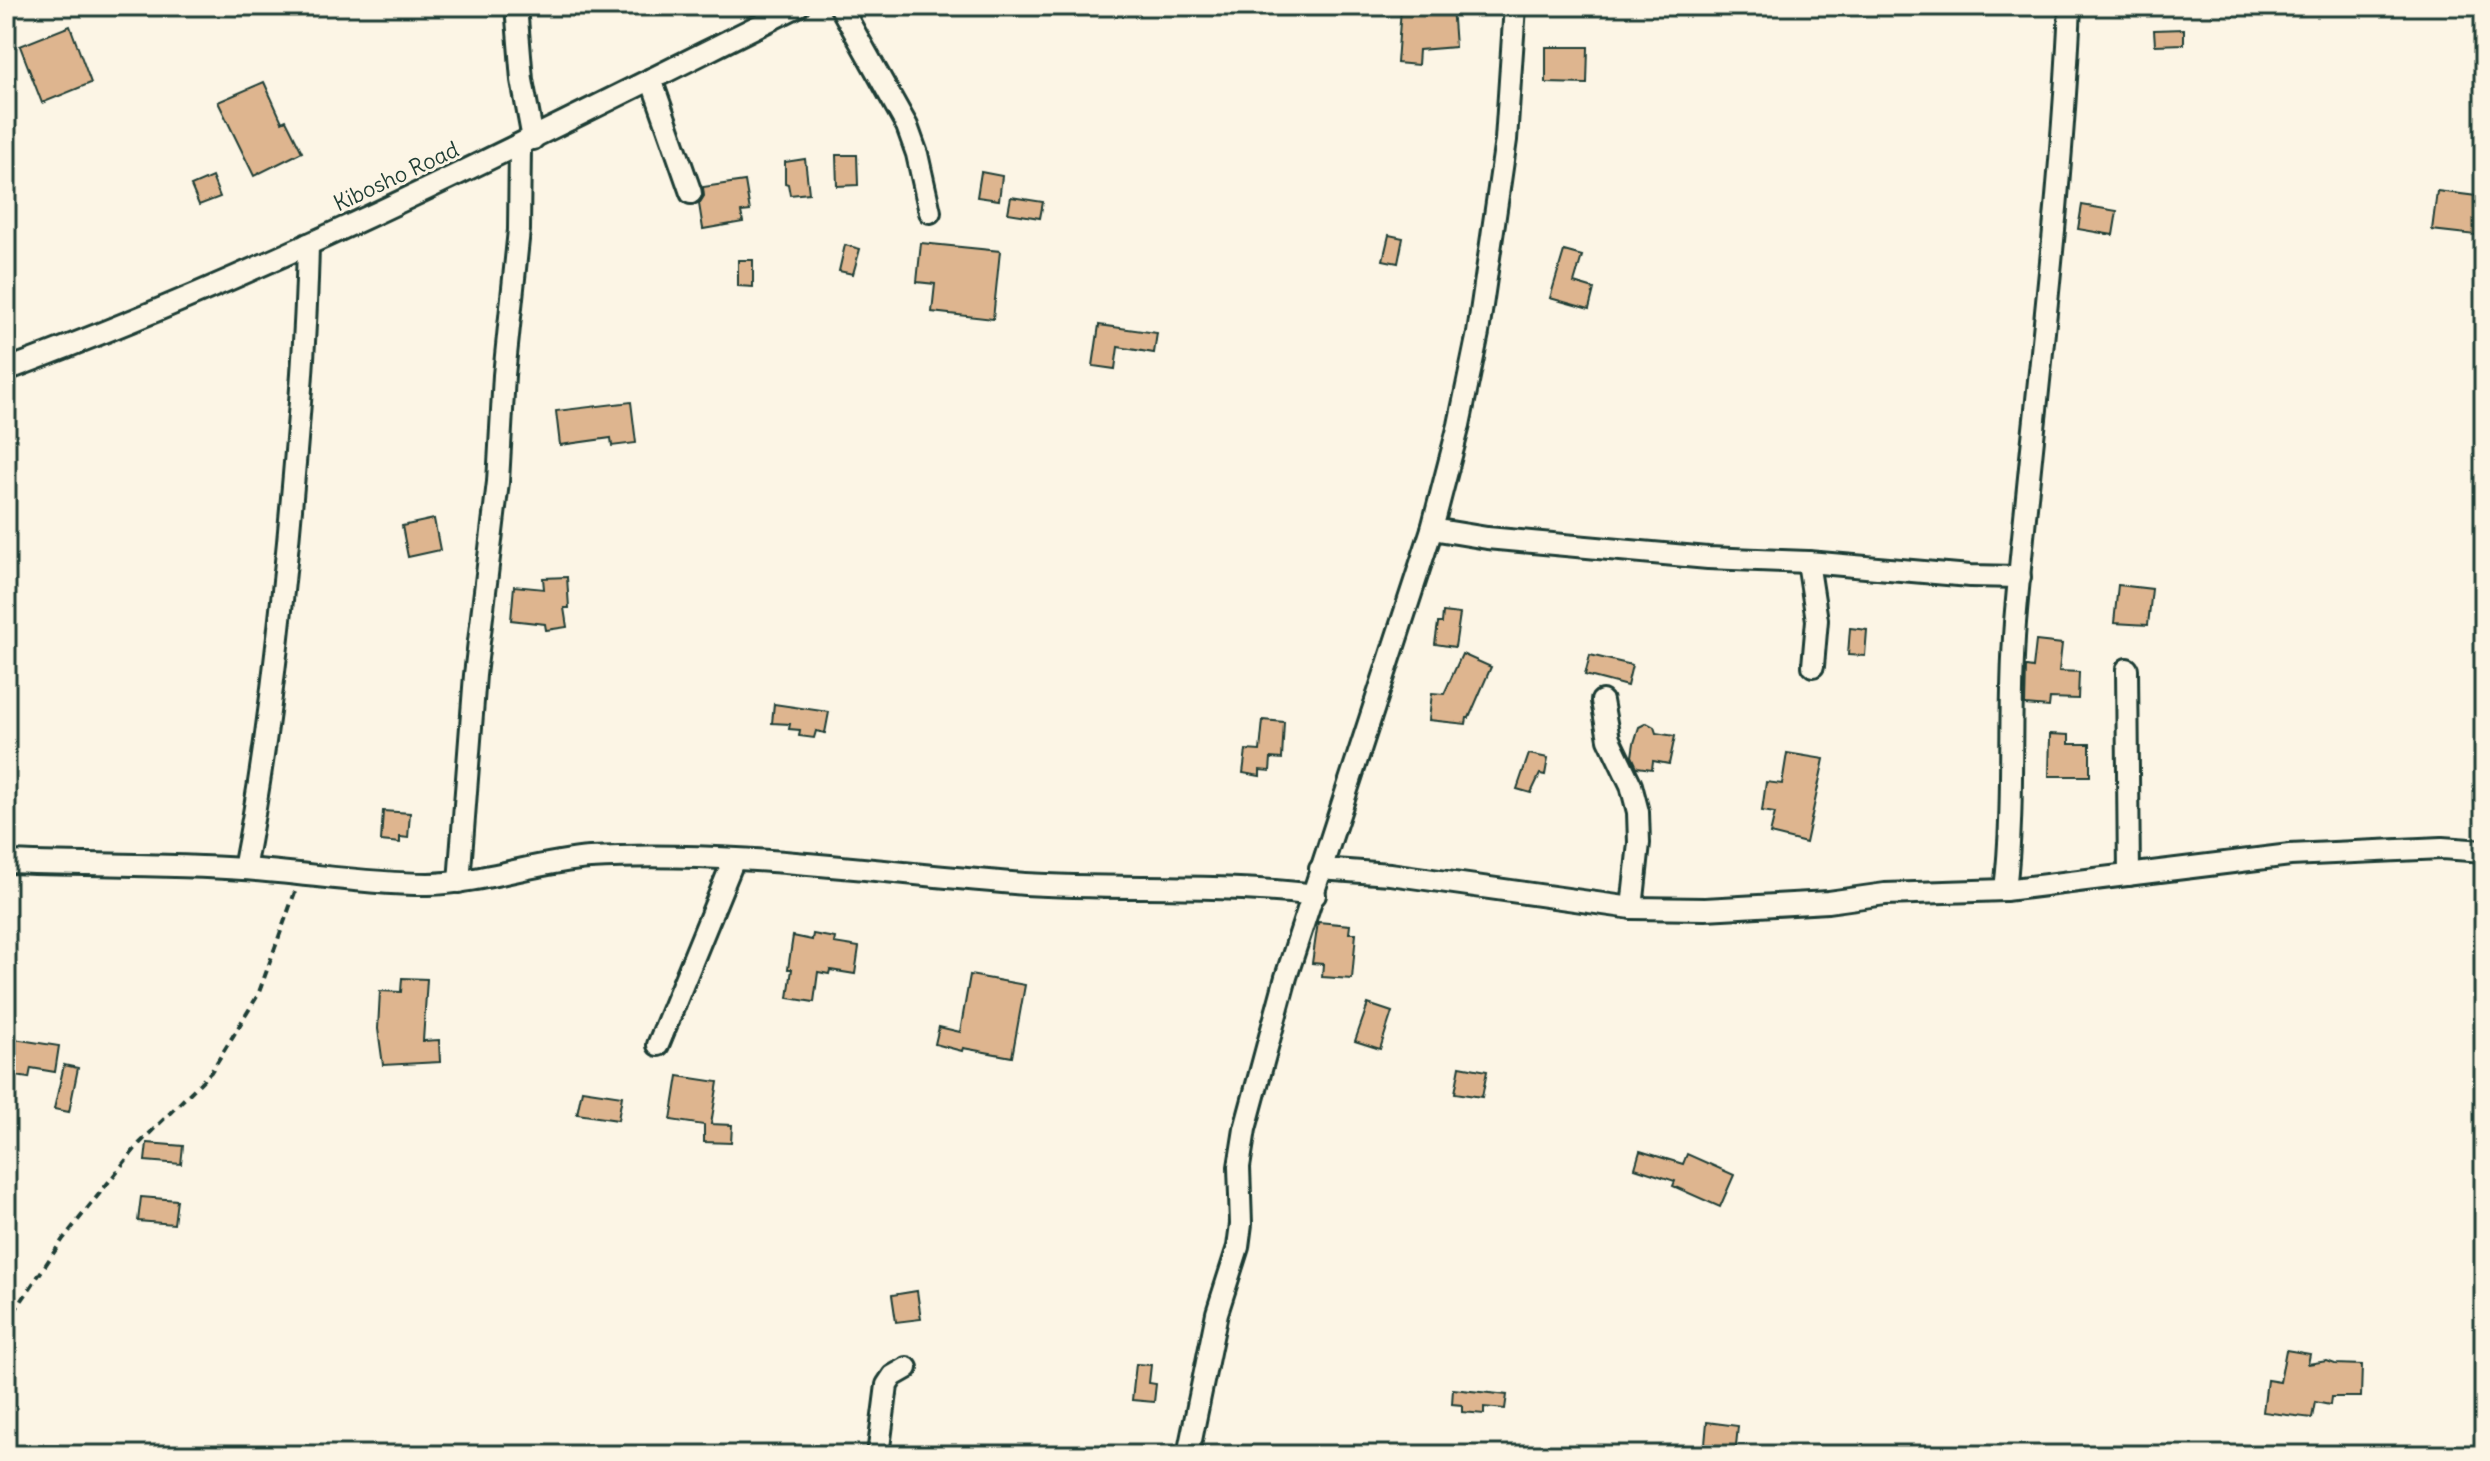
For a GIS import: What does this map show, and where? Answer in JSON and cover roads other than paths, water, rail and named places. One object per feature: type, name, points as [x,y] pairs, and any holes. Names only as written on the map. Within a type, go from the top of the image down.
[{"type":"street","points":[[459,882],[475,675],[498,482],[504,375],[526,143],[516,6]]},
{"type":"street","name":"Kibosho Road","points":[[6,370],[64,349],[308,244],[526,143],[798,6]]},
{"type":"street","points":[[840,6],[907,126],[917,154],[930,212]]},
{"type":"street","points":[[1188,1455],[1217,1313],[1238,1247],[1241,1224],[1239,1167],[1245,1129],[1286,977],[1432,529],[1459,425],[1478,333],[1506,140],[1515,6]]},
{"type":"street","points":[[2005,890],[2016,612],[2060,177],[2070,6]]},
{"type":"street","points":[[651,79],[691,193]]},
{"type":"street","points":[[244,869],[263,764],[275,672],[304,352],[308,244]]},
{"type":"street","points":[[1432,529],[1487,538],[1708,558],[2020,577]]},
{"type":"street","points":[[1808,562],[1817,620],[1813,666]]},
{"type":"street","points":[[2127,669],[2129,875]]},
{"type":"street","points":[[1602,701],[1609,739],[1631,785],[1638,812],[1639,843],[1632,908]]},
{"type":"street","points":[[1320,869],[1390,874],[1632,908],[1764,907],[1885,894],[2005,890],[2290,855],[2442,848],[2484,851]]},
{"type":"street","points":[[6,862],[244,869],[381,883],[459,882],[545,863],[589,858],[695,856],[1028,884],[1270,889],[1315,895]]},
{"type":"street","points":[[658,1045],[734,859]]},
{"type":"street","points":[[878,1455],[887,1385],[893,1376],[907,1368]]}]
